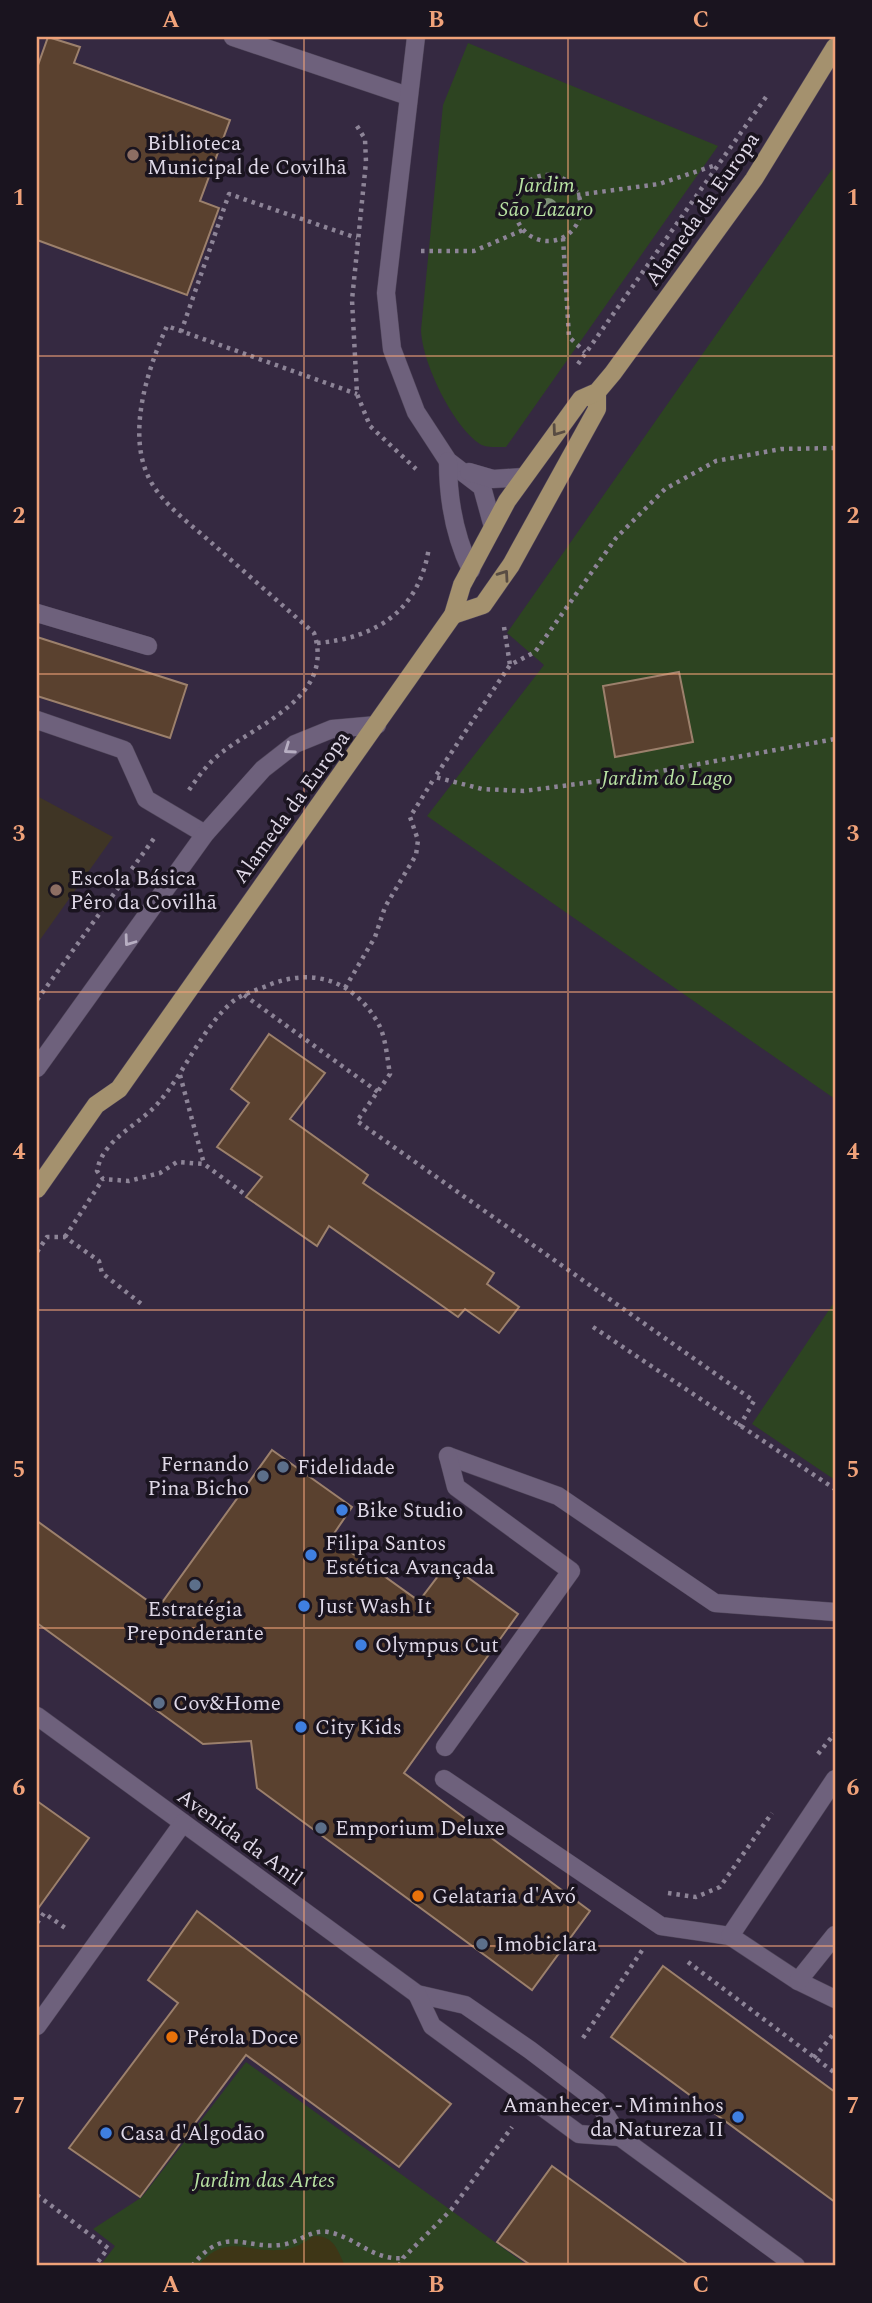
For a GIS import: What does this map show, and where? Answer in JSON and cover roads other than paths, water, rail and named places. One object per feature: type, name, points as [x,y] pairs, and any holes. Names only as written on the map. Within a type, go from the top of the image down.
[{"type":"main road","name":"Alameda da Europa","points":[[37,1189],[96,1105],[119,1089],[377,725],[453,615],[471,570],[523,477],[581,399],[597,392],[754,179],[835,47]]},
{"type":"main road","name":"Alameda da Europa","points":[[453,615],[483,605],[511,565],[597,409],[597,392]]},
{"type":"street","points":[[233,37],[408,96]]},
{"type":"street","points":[[416,37],[386,293],[392,349],[416,412],[448,461],[482,487],[493,527]]},
{"type":"street","points":[[448,461],[493,479],[523,477]]},
{"type":"street","points":[[448,461],[448,496],[460,548],[471,570]]},
{"type":"street","points":[[37,613],[148,646]]},
{"type":"street","points":[[37,720],[124,750],[146,799],[205,834]]},
{"type":"street","points":[[37,1068],[205,834],[263,769],[295,744],[332,729],[354,724],[377,725]]},
{"type":"street","points":[[445,1747],[571,1571],[456,1487],[448,1455],[558,1496],[715,1603],[835,1612]]},
{"type":"street","name":"Avenida da Anil","points":[[37,1716],[417,1994],[466,2004],[530,2049],[597,2101],[620,2137],[796,2266]]},
{"type":"street","points":[[444,1779],[661,1926],[730,1936],[798,1981],[835,1999]]},
{"type":"street","points":[[730,1936],[835,1779]]},
{"type":"street","points":[[37,2026],[183,1823]]},
{"type":"street","points":[[798,1981],[835,1935]]},
{"type":"street","name":"Avenida da Anil","points":[[417,1994],[432,2026],[579,2134],[620,2137]]},
{"type":"place","name":"Biblioteca Municipal de Covilhã","points":[[133,155]]},
{"type":"place","name":"Escola Básica Pêro da Covilhã","points":[[56,890]]},
{"type":"place","name":"Fidelidade","points":[[283,1467]]},
{"type":"place","name":"Fernando Pina Bicho","points":[[263,1476]]},
{"type":"place","name":"Bike Studio","points":[[342,1510]]},
{"type":"place","name":"Filipa Santos Estética Avançada","points":[[311,1555]]},
{"type":"place","name":"Estratégia Preponderante","points":[[195,1585]]},
{"type":"place","name":"Just Wash It","points":[[304,1606]]},
{"type":"place","name":"Olympus Cut","points":[[361,1645]]},
{"type":"place","name":"Cov&Home","points":[[159,1703]]},
{"type":"place","name":"City Kids","points":[[301,1727]]},
{"type":"place","name":"Emporium Deluxe","points":[[321,1828]]},
{"type":"place","name":"Gelataria d'Avó","points":[[418,1896]]},
{"type":"place","name":"Imobiclara","points":[[482,1944]]},
{"type":"place","name":"Pérola Doce","points":[[172,2037]]},
{"type":"place","name":"Amanhecer - Miminhos da Natureza II","points":[[738,2117]]},
{"type":"place","name":"Casa d'Algodão","points":[[106,2133]]},
{"type":"park label","name":"Jardim São Lazaro","points":[[546,197]]},
{"type":"park label","name":"Jardim do Lago","points":[[667,778]]},
{"type":"park label","name":"Jardim das Artes","points":[[264,2180]]}]
